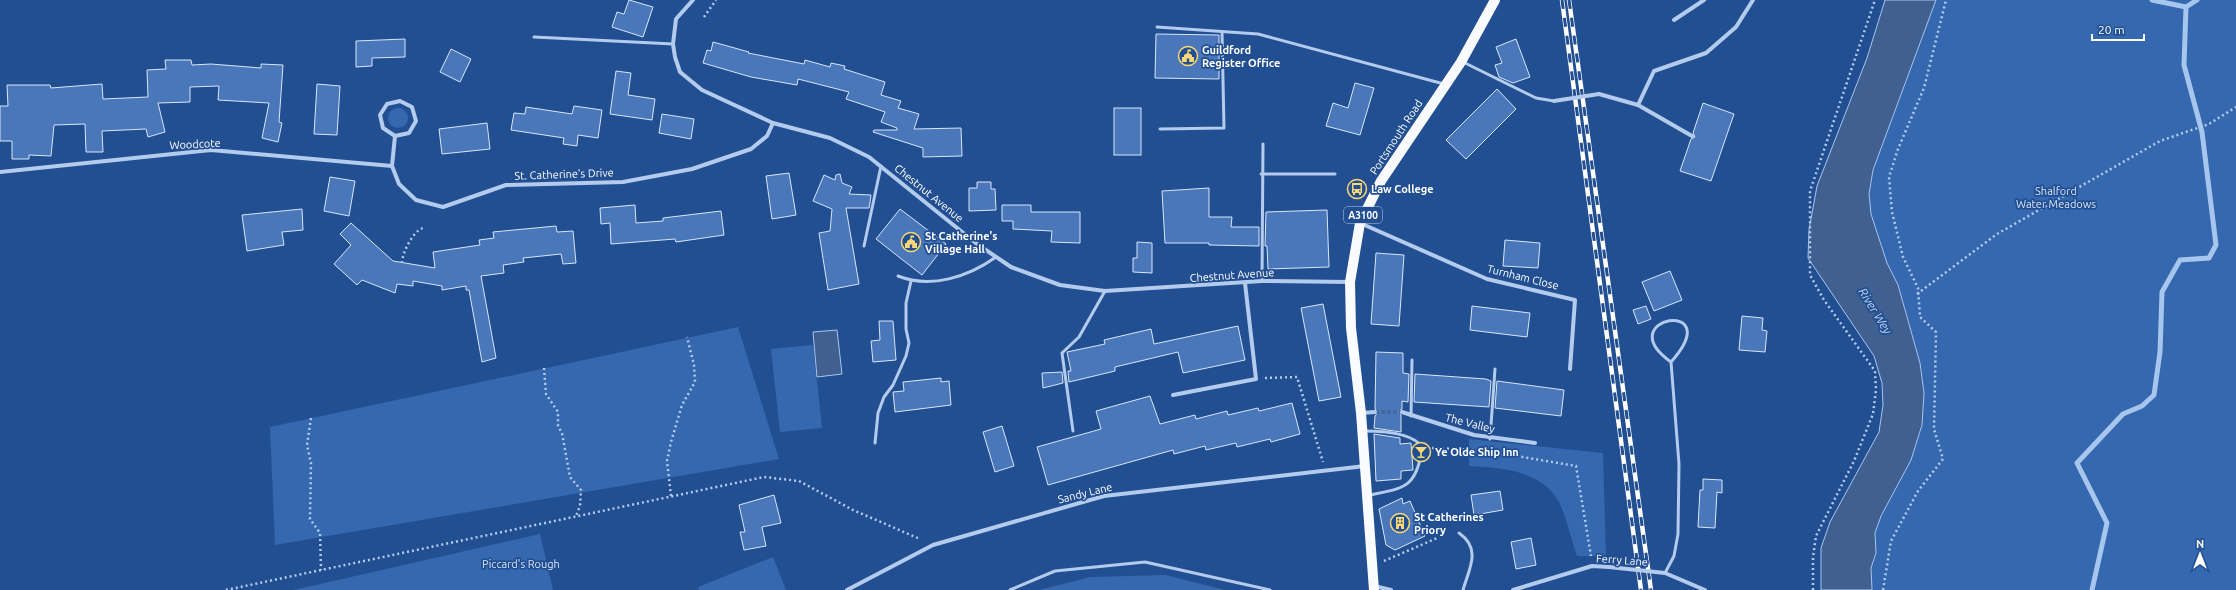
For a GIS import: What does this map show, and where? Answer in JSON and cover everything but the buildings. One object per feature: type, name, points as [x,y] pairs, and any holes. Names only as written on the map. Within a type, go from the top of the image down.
[{"type":"main road","name":"Portsmouth Road","points":[[1365,466],[1361,413],[1351,328],[1350,282],[1360,223],[1381,181],[1461,62],[1495,0]]},
{"type":"main road","name":"A3100","points":[[1365,466],[1374,588]]},
{"type":"street","name":"Chestnut Avenue","points":[[693,0],[676,19],[673,44],[675,57],[680,72],[702,90],[773,123],[830,138],[869,157],[996,257],[1011,267],[1060,285],[1105,291],[1262,281],[1350,282]]},
{"type":"street","points":[[1674,20],[1704,0]]},
{"type":"street","points":[[1638,106],[1654,71],[1706,54],[1736,27],[1753,0]]},
{"type":"street","points":[[1554,101],[1599,94],[1638,106],[1692,136]]},
{"type":"street","points":[[400,101],[412,108],[416,121],[409,133],[395,136],[383,128],[380,115],[387,104],[400,101]]},
{"type":"street","name":"St. Catherine's Drive","points":[[395,136],[392,166],[399,184],[416,200],[443,207],[506,185],[623,182],[692,170],[751,149],[767,136],[773,123]]},
{"type":"street","name":"Woodcote","points":[[0,172],[211,150],[392,166]]},
{"type":"street","name":"Turnham Close","points":[[1360,223],[1487,279],[1575,300],[1570,369]]},
{"type":"street","points":[[1173,395],[1256,379],[1245,283]]},
{"type":"street","points":[[1361,413],[1375,412]]},
{"type":"street","name":"The Valley","points":[[1402,412],[1461,432],[1490,438],[1535,443]]},
{"type":"street","name":"Sandy Lane","points":[[847,590],[933,545],[1104,496],[1365,466]]},
{"type":"street","name":"Ferry Lane","points":[[1513,590],[1592,566],[1665,573],[1705,590]]},
{"type":"street","points":[[1374,588],[1391,590]]},
{"type":"lane","points":[[1157,27],[1258,34],[1446,84]]},
{"type":"lane","points":[[1160,129],[1224,128],[1222,32]]},
{"type":"lane","points":[[534,37],[673,44]]},
{"type":"lane","points":[[1461,62],[1536,98],[1554,101]]},
{"type":"lane","points":[[1262,281],[1261,174],[1263,144]]},
{"type":"lane","points":[[864,246],[880,166]]},
{"type":"lane","points":[[1261,174],[1335,174]]},
{"type":"lane","points":[[898,276],[911,281],[926,282],[952,278],[978,270],[996,257]]},
{"type":"lane","points":[[875,443],[878,413],[884,397],[893,384],[906,356],[909,343],[906,329],[906,303],[911,281]]},
{"type":"lane","points":[[1073,431],[1062,353],[1079,337],[1105,291]]},
{"type":"lane","points":[[1665,573],[1674,556],[1678,534],[1679,464],[1671,362],[1681,350],[1687,339],[1687,330],[1682,323],[1674,319],[1663,321],[1655,327],[1652,336],[1654,345],[1660,355],[1671,362]]},
{"type":"lane","points":[[1411,416],[1412,360]]},
{"type":"lane","points":[[1490,438],[1495,369]]},
{"type":"lane","points":[[1362,431],[1392,432],[1420,442],[1423,448],[1417,472],[1402,488],[1367,495]]},
{"type":"lane","points":[[1459,533],[1468,540],[1472,550],[1472,565],[1464,590]]},
{"type":"lane","points":[[1010,590],[1055,571],[1145,562],[1270,590]]},
{"type":"path","points":[[704,17],[716,0]]},
{"type":"path","points":[[1813,590],[1813,557],[1816,536],[1854,461],[1873,414],[1876,390],[1875,371],[1824,300],[1810,275],[1810,191],[1874,0]]},
{"type":"path","points":[[1883,590],[1891,541],[1918,491],[1943,459],[1934,429],[1936,332],[1920,317],[1917,294],[1918,288],[1903,257],[1894,219],[1889,177],[1898,149],[1924,88],[1946,0]]},
{"type":"path","points":[[1917,294],[1997,234],[2160,141],[2195,127],[2209,124],[2236,107]]},
{"type":"path","points":[[402,263],[402,254],[415,232],[423,228]]},
{"type":"path","points":[[671,496],[667,461],[670,442],[682,405],[695,382],[694,365],[687,337]]},
{"type":"path","points":[[544,368],[546,394],[558,412],[558,426],[562,433],[570,477],[581,490],[580,506],[576,517]]},
{"type":"path","points":[[1256,379],[1297,377],[1326,471]]},
{"type":"path","points":[[311,418],[307,445],[311,463],[310,519],[320,533],[321,570]]},
{"type":"path","points":[[1423,448],[1480,450],[1576,466],[1592,566]]},
{"type":"path","points":[[226,590],[764,477],[799,481],[853,510],[933,545]]},
{"type":"path","points":[[1372,566],[1437,538]]},
{"type":"green space","name":"Shalford Water Meadows","points":[[1936,0],[2236,0],[2236,590],[1872,590],[1871,568],[1876,553],[1875,533],[1881,516],[1911,460],[1922,425],[1924,393],[1920,363],[1898,285],[1887,263],[1871,214],[1869,194],[1873,170]]},
{"type":"green space","points":[[398,108],[405,111],[408,118],[405,125],[398,128],[391,125],[388,118],[391,111]]},
{"type":"green space","points":[[738,327],[779,459],[275,545],[270,427]]},
{"type":"green space","points":[[813,345],[822,428],[780,432],[771,349]]},
{"type":"green space","points":[[1469,439],[1603,453],[1606,556],[1577,556],[1560,504],[1553,493],[1543,484],[1520,473],[1508,470],[1469,466]]},
{"type":"green space","name":"Piccard's Rough","points":[[540,534],[553,590],[294,590]]},
{"type":"green space","points":[[773,557],[786,590],[699,590],[698,587]]},
{"type":"green space","points":[[1166,575],[1225,590],[1039,590],[1090,577]]},
{"type":"water","name":"River Wey","points":[[1885,0],[1936,0],[1873,170],[1869,194],[1871,214],[1887,263],[1898,285],[1920,363],[1924,393],[1922,425],[1911,460],[1881,516],[1875,533],[1876,553],[1871,568],[1872,590],[1821,590],[1821,548],[1830,522],[1879,432],[1883,405],[1882,383],[1874,356],[1808,258],[1809,230],[1817,186],[1867,58]]},
{"type":"water","points":[[837,330],[842,374],[817,377],[813,332]]},
{"type":"waterway","points":[[2092,590],[2107,523],[2077,463],[2123,414],[2142,406],[2154,395],[2160,352],[2162,292],[2180,260],[2209,258],[2216,245],[2202,132],[2184,65],[2186,7],[2152,0]]},
{"type":"waterway","points":[[2186,7],[2197,0]]},
{"type":"tunnel","points":[[1375,412],[1402,412]]},
{"type":"railway","points":[[1562,0],[1641,590]]},
{"type":"railway","points":[[1569,0],[1651,590]]},
{"type":"place","name":"Guildford Register Office","points":[[1188,56]]},
{"type":"place","name":"Law College","points":[[1357,189]]},
{"type":"place","name":"St Catherine's Village Hall","points":[[911,242]]},
{"type":"place","name":"Ye Olde Ship Inn","points":[[1421,452]]},
{"type":"place","name":"St Catherines Priory","points":[[1400,523]]}]
